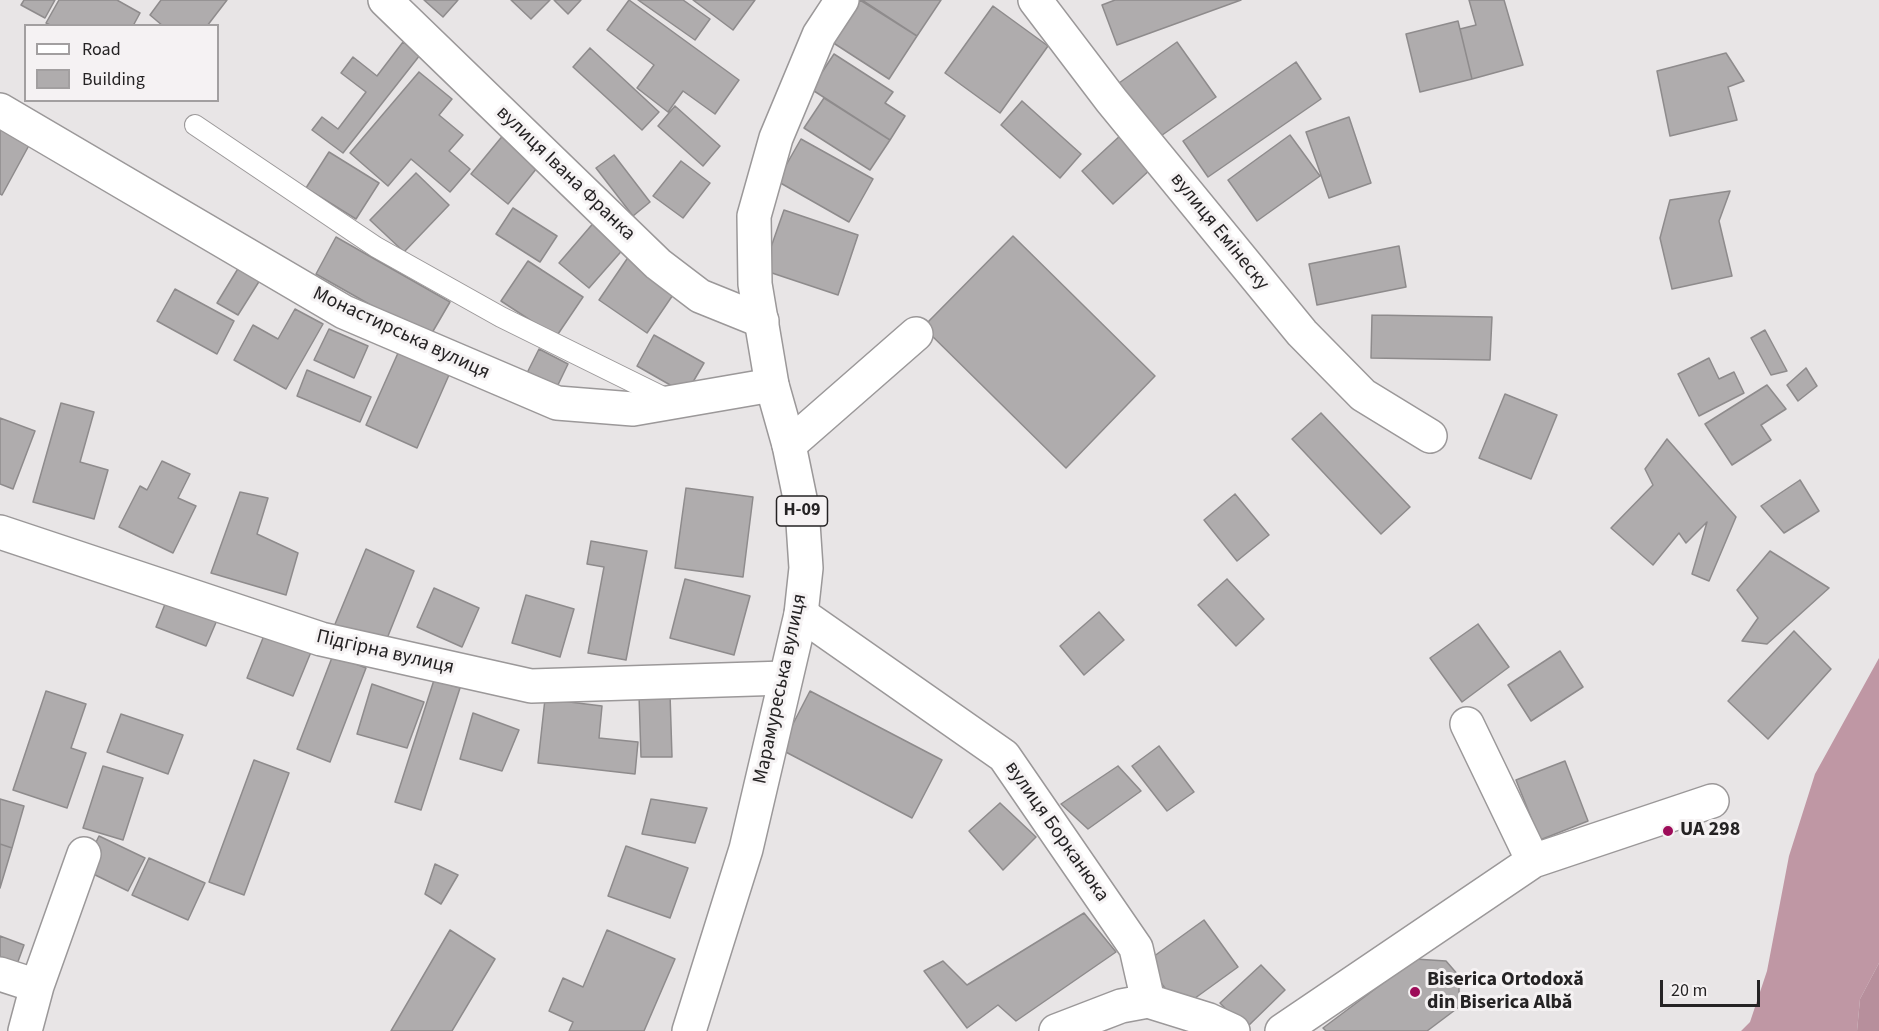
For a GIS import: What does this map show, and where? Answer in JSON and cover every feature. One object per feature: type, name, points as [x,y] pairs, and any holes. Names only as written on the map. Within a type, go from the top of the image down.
[{"type":"street","name":"вулиця Івана Франка","points":[[385,0],[658,264],[700,297],[762,321]]},
{"type":"street","name":"Марамуреська вулиця","points":[[689,1031],[746,849],[801,614],[806,568],[802,508],[789,445],[772,385],[755,284],[754,216],[776,138],[819,34],[842,0]]},
{"type":"street","name":"вулиця Емінеску","points":[[1035,0],[1111,100],[1302,333],[1363,395],[1430,436]]},
{"type":"street","name":"Монастирська вулиця","points":[[0,110],[344,312],[557,403],[633,409],[772,385]]},
{"type":"street","points":[[789,445],[916,334]]},
{"type":"street","name":"Підгірна вулиця","points":[[0,532],[321,639],[531,686],[785,678]]},
{"type":"street","name":"вулиця Борканюка","points":[[801,614],[1004,756],[1136,948],[1148,1001]]},
{"type":"street","points":[[1467,724],[1533,861]]},
{"type":"street","points":[[1282,1031],[1533,861],[1712,801]]},
{"type":"street","points":[[24,1031],[37,986],[84,854]]},
{"type":"street","points":[[0,974],[37,986]]},
{"type":"street","points":[[1056,1031],[1120,1006],[1148,1001],[1209,1020],[1233,1031]]},
{"type":"lane","points":[[195,125],[376,247],[501,317],[673,402]]},
{"type":"shaded area","points":[[1879,658],[1879,963],[1860,999],[1857,1031],[1741,1031],[1750,1022],[1767,971],[1789,856],[1815,774]]},
{"type":"shaded area","points":[[1879,963],[1879,1031],[1857,1031],[1860,999]]},
{"type":"building","points":[[24,0],[55,0],[45,18],[21,5]]},
{"type":"building","points":[[59,0],[117,0],[140,13],[134,24],[46,23]]},
{"type":"building","points":[[161,0],[227,0],[209,24],[161,24],[150,15]]},
{"type":"building","points":[[424,0],[458,0],[443,17]]},
{"type":"building","points":[[511,0],[550,0],[531,19]]},
{"type":"building","points":[[554,0],[581,0],[568,14]]},
{"type":"building","points":[[629,0],[739,80],[715,114],[683,91],[668,112],[637,88],[654,65],[607,30]]},
{"type":"building","points":[[638,0],[683,0],[710,19],[695,40]]},
{"type":"building","points":[[693,0],[755,0],[733,30]]},
{"type":"building","points":[[860,0],[917,36],[889,79],[832,42]]},
{"type":"building","points":[[862,0],[941,0],[917,36]]},
{"type":"building","points":[[1115,0],[1241,0],[1117,45],[1102,5]]},
{"type":"building","points":[[1469,0],[1504,0],[1523,65],[1472,79],[1460,29],[1476,25]]},
{"type":"building","points":[[993,6],[1048,46],[1000,113],[945,73]]},
{"type":"building","points":[[1458,21],[1472,79],[1420,92],[1406,34]]},
{"type":"building","points":[[403,42],[420,55],[343,153],[312,130],[322,117],[338,129],[366,92],[341,73],[353,57],[377,76]]},
{"type":"building","points":[[1177,42],[1216,97],[1158,138],[1119,83]]},
{"type":"building","points":[[590,48],[659,112],[642,130],[573,67]]},
{"type":"building","points":[[1726,53],[1744,81],[1728,87],[1737,120],[1670,136],[1657,71]]},
{"type":"building","points":[[834,54],[893,92],[885,103],[905,116],[890,140],[811,89]]},
{"type":"building","points":[[1296,62],[1321,99],[1208,177],[1183,141]]},
{"type":"building","points":[[419,72],[452,99],[439,115],[463,135],[449,151],[470,169],[450,192],[411,159],[388,186],[350,153]]},
{"type":"building","points":[[824,98],[890,140],[870,170],[804,128]]},
{"type":"building","points":[[1022,101],[1081,154],[1060,178],[1001,125]]},
{"type":"building","points":[[675,106],[720,146],[703,166],[658,126]]},
{"type":"building","points":[[1349,117],[1371,183],[1329,198],[1306,132]]},
{"type":"building","points":[[0,120],[33,138],[2,195],[0,194]]},
{"type":"building","points":[[505,133],[541,163],[508,204],[471,174]]},
{"type":"building","points":[[1122,134],[1153,167],[1113,204],[1082,171]]},
{"type":"building","points":[[1290,135],[1320,176],[1257,221],[1228,180]]},
{"type":"building","points":[[801,139],[873,179],[849,222],[777,181]]},
{"type":"building","points":[[329,152],[379,183],[356,219],[306,188]]},
{"type":"building","points":[[614,155],[650,202],[633,216],[596,168]]},
{"type":"building","points":[[681,161],[710,183],[683,218],[653,196]]},
{"type":"building","points":[[416,173],[449,205],[404,252],[370,220]]},
{"type":"building","points":[[1730,191],[1719,221],[1732,276],[1672,289],[1660,238],[1670,200]]},
{"type":"building","points":[[513,208],[557,236],[540,262],[496,234]]},
{"type":"building","points":[[784,210],[858,235],[838,295],[763,270]]},
{"type":"building","points":[[596,220],[626,246],[589,288],[559,263]]},
{"type":"building","points":[[1013,236],[1155,376],[1066,468],[923,327]]},
{"type":"building","points":[[336,237],[450,302],[429,338],[316,274]]},
{"type":"building","points":[[1399,246],[1406,287],[1317,305],[1309,264]]},
{"type":"building","points":[[629,256],[677,289],[647,333],[599,300]]},
{"type":"building","points":[[528,261],[583,297],[556,337],[501,301]]},
{"type":"building","points":[[239,267],[260,280],[238,315],[217,303]]},
{"type":"building","points":[[175,289],[234,321],[217,354],[157,321]]},
{"type":"building","points":[[295,309],[323,324],[286,389],[234,360],[253,325],[278,339]]},
{"type":"building","points":[[1372,315],[1492,317],[1490,360],[1371,358]]},
{"type":"building","points":[[329,329],[368,346],[354,378],[314,360]]},
{"type":"building","points":[[1765,330],[1787,371],[1771,375],[1751,338]]},
{"type":"building","points":[[654,335],[704,363],[686,394],[637,366]]},
{"type":"building","points":[[539,349],[568,364],[555,391],[525,377]]},
{"type":"building","points":[[398,353],[449,375],[417,448],[366,425]]},
{"type":"building","points":[[1709,358],[1719,379],[1734,372],[1744,393],[1699,416],[1678,374]]},
{"type":"building","points":[[1806,368],[1817,386],[1798,401],[1787,385]]},
{"type":"building","points":[[307,370],[371,397],[360,422],[297,396]]},
{"type":"building","points":[[1767,385],[1786,409],[1761,425],[1771,440],[1732,465],[1705,424]]},
{"type":"building","points":[[1505,394],[1557,415],[1531,479],[1479,458]]},
{"type":"building","points":[[61,403],[94,412],[80,462],[108,470],[94,519],[33,502]]},
{"type":"building","points":[[1321,413],[1410,507],[1381,534],[1292,439]]},
{"type":"building","points":[[0,418],[35,431],[13,489],[0,484]]},
{"type":"building","points":[[1667,439],[1736,517],[1709,581],[1692,574],[1707,522],[1686,543],[1679,533],[1653,565],[1611,528],[1653,485],[1645,469]]},
{"type":"building","points":[[162,461],[190,474],[178,498],[196,506],[173,553],[119,527],[140,486],[147,490]]},
{"type":"building","points":[[1800,480],[1819,511],[1784,533],[1761,506]]},
{"type":"building","points":[[686,488],[753,497],[743,577],[675,568]]},
{"type":"building","points":[[240,492],[268,498],[257,534],[298,553],[286,595],[211,573]]},
{"type":"building","points":[[1235,494],[1269,535],[1237,561],[1204,520]]},
{"type":"building","points":[[591,541],[647,551],[626,660],[588,653],[604,567],[587,564]]},
{"type":"building","points":[[366,549],[414,571],[384,646],[333,629]]},
{"type":"building","points":[[1770,551],[1829,588],[1767,644],[1742,641],[1758,618],[1737,590]]},
{"type":"building","points":[[685,579],[750,596],[734,655],[670,638]]},
{"type":"building","points":[[1227,579],[1264,619],[1236,646],[1198,605]]},
{"type":"building","points":[[434,588],[479,608],[462,647],[417,627]]},
{"type":"building","points":[[169,594],[220,613],[206,646],[156,627]]},
{"type":"building","points":[[526,595],[574,609],[560,657],[512,643]]},
{"type":"building","points":[[1099,612],[1124,640],[1084,675],[1060,646]]},
{"type":"building","points":[[1478,624],[1509,667],[1462,702],[1430,658]]},
{"type":"building","points":[[1794,631],[1831,669],[1768,739],[1728,701]]},
{"type":"building","points":[[265,633],[311,652],[293,696],[247,678]]},
{"type":"building","points":[[1560,651],[1583,687],[1531,721],[1508,685]]},
{"type":"building","points":[[333,655],[366,668],[330,762],[297,749]]},
{"type":"building","points":[[434,680],[460,688],[421,810],[395,802]]},
{"type":"building","points":[[372,684],[424,702],[407,748],[357,734]]},
{"type":"building","points":[[46,691],[86,704],[71,748],[86,753],[67,808],[13,790]]},
{"type":"building","points":[[810,691],[942,760],[912,818],[780,749]]},
{"type":"building","points":[[670,694],[672,757],[641,757],[639,695]]},
{"type":"building","points":[[545,699],[602,706],[599,738],[638,742],[635,774],[538,763]]},
{"type":"building","points":[[473,713],[519,730],[502,771],[460,759]]},
{"type":"building","points":[[121,714],[183,735],[168,774],[107,752]]},
{"type":"building","points":[[1159,746],[1194,792],[1167,811],[1132,766]]},
{"type":"building","points":[[254,760],[289,773],[244,895],[209,882]]},
{"type":"building","points":[[1565,761],[1588,821],[1540,840],[1516,780]]},
{"type":"building","points":[[103,766],[143,778],[123,840],[83,828]]},
{"type":"building","points":[[1118,766],[1141,791],[1088,829],[1061,804]]},
{"type":"building","points":[[0,799],[24,806],[12,848],[0,844]]},
{"type":"building","points":[[651,799],[707,808],[695,843],[642,834]]},
{"type":"building","points":[[1000,803],[1036,837],[1003,870],[969,831]]},
{"type":"building","points":[[99,836],[145,858],[128,891],[83,869]]},
{"type":"building","points":[[0,844],[12,848],[0,888]]},
{"type":"building","points":[[626,846],[688,868],[670,918],[608,896]]},
{"type":"building","points":[[149,858],[205,883],[188,920],[132,895]]},
{"type":"building","points":[[435,864],[458,875],[441,904],[425,894]]},
{"type":"building","points":[[1084,913],[1116,952],[1016,1021],[998,1005],[967,1028],[924,971],[943,961],[967,985]]},
{"type":"building","points":[[1204,920],[1238,967],[1180,1009],[1146,962]]},
{"type":"building","points":[[450,930],[495,959],[452,1031],[391,1031]]},
{"type":"building","points":[[607,930],[675,959],[644,1031],[569,1031],[573,1022],[549,1011],[563,978],[583,987]]},
{"type":"building","points":[[0,936],[24,945],[16,967],[0,961]]},
{"type":"building","name":"Biserica Ortodoxă din Biserica Albă","points":[[1415,959],[1446,961],[1459,976],[1459,1007],[1427,1031],[1326,1031],[1323,1028]]},
{"type":"building","points":[[1261,965],[1285,990],[1245,1029],[1220,1003]]},
{"type":"place","name":"UA 298","points":[[1668,831]]},
{"type":"place","name":"Biserica Ortodoxă din Biserica Albă","points":[[1415,992]]}]
